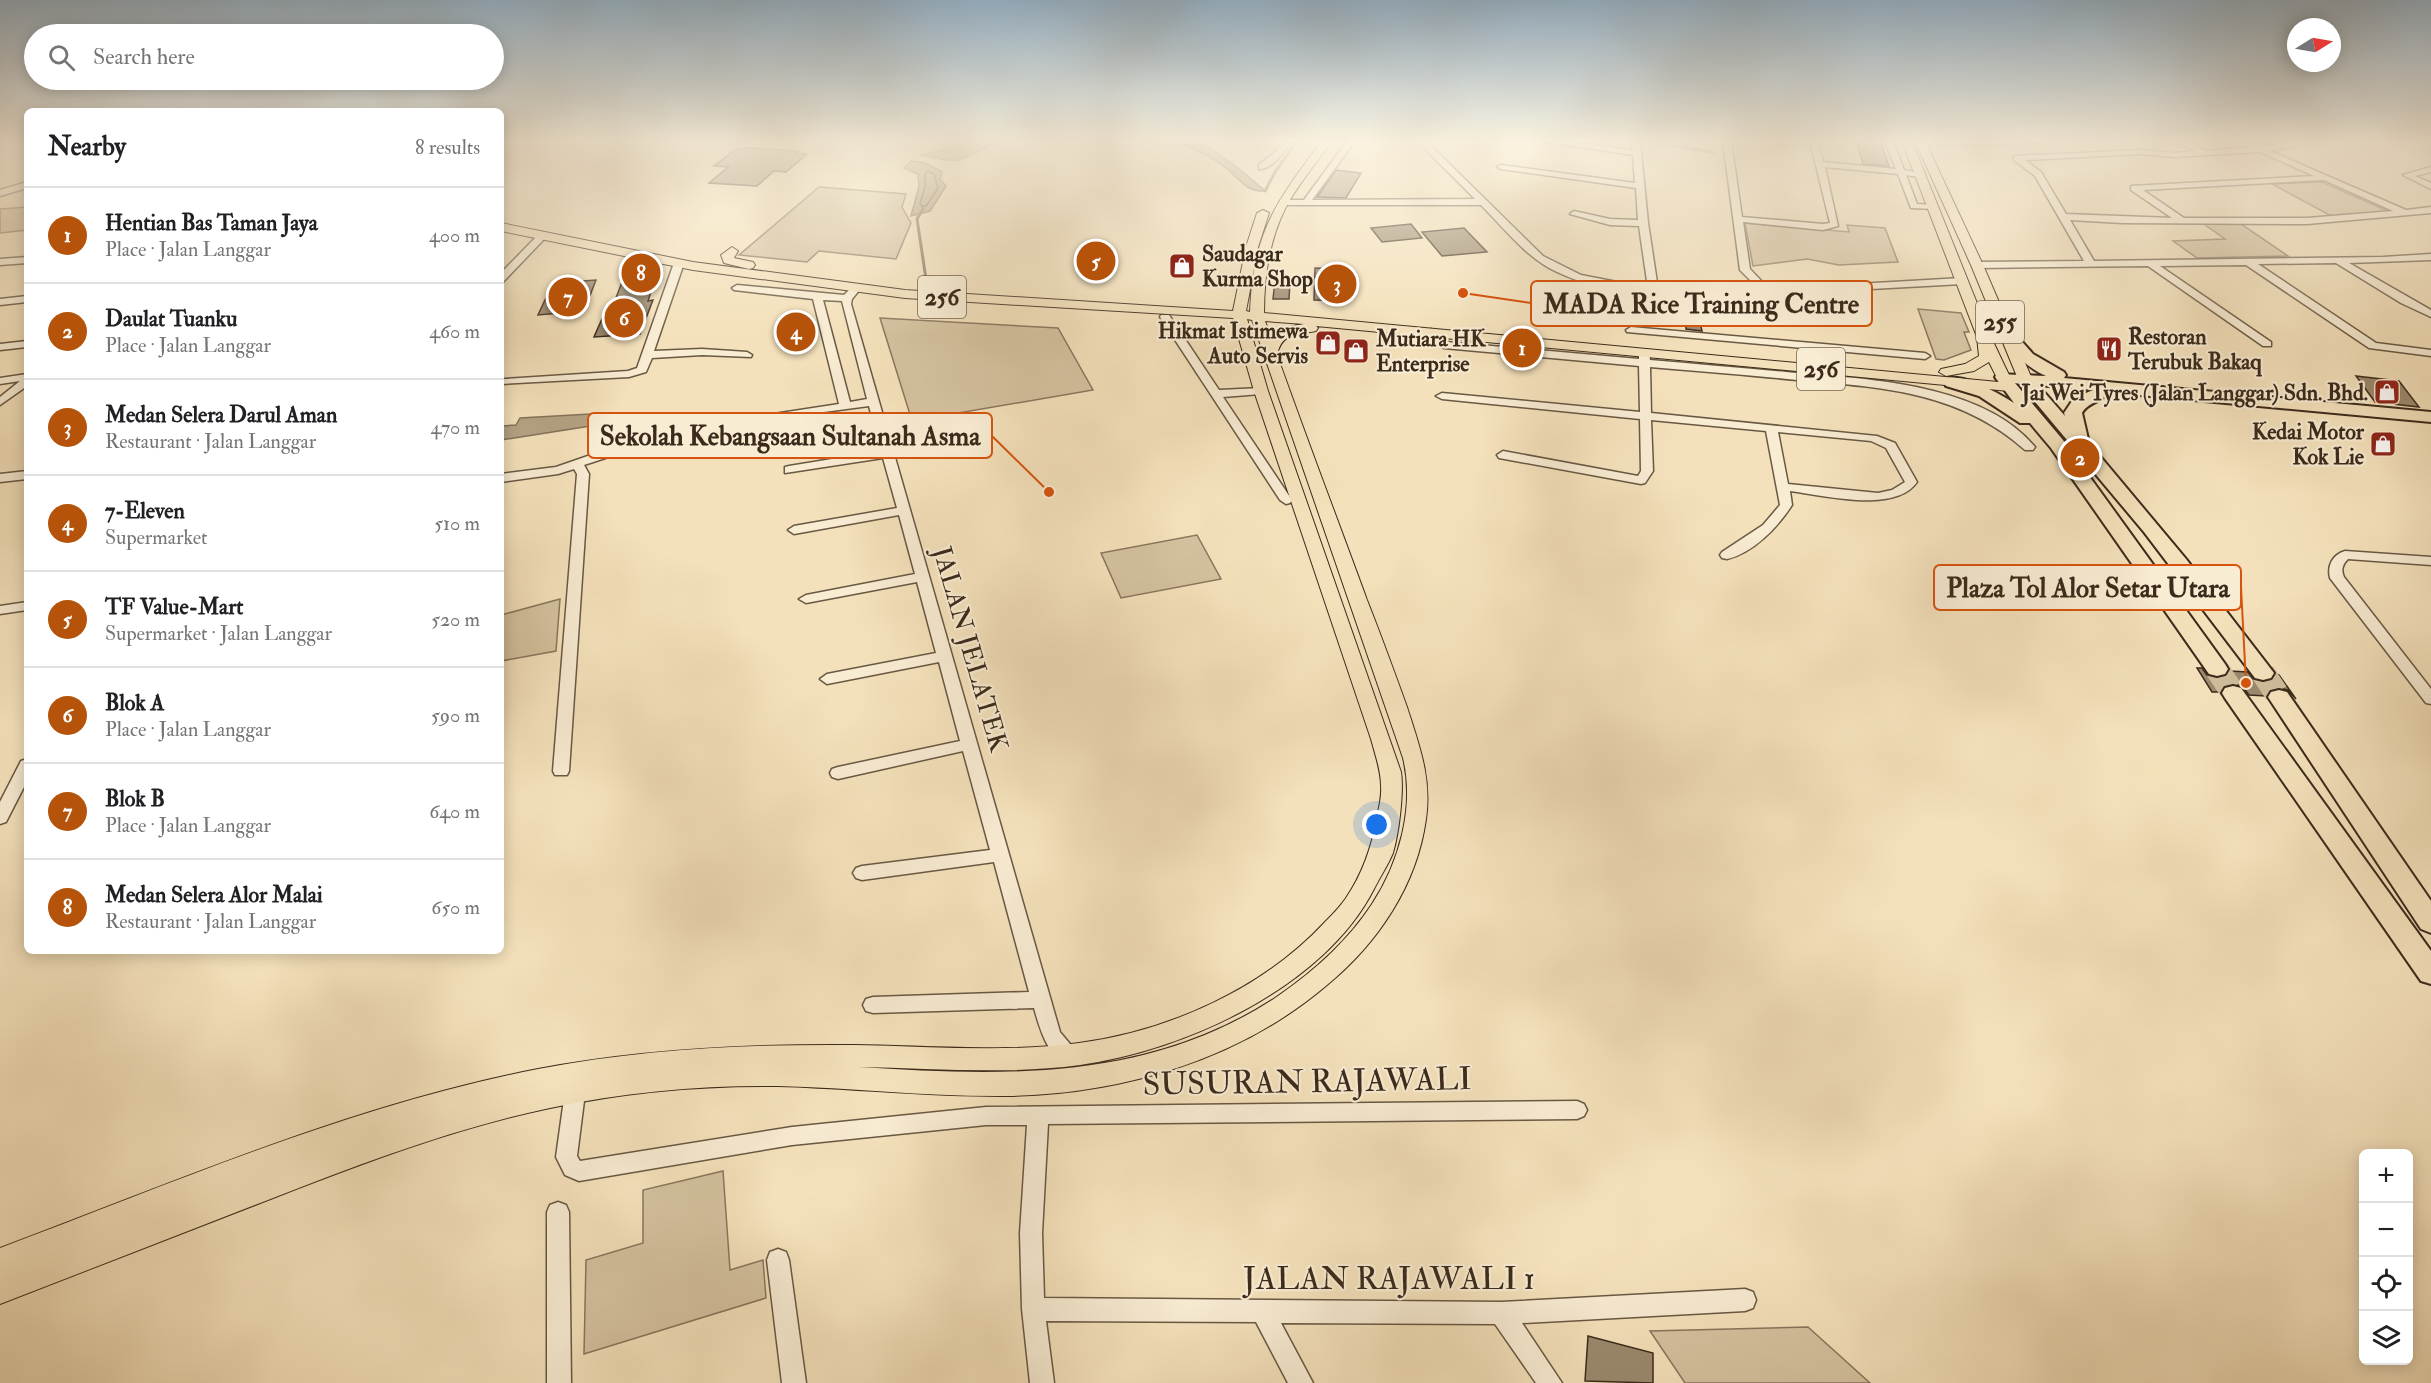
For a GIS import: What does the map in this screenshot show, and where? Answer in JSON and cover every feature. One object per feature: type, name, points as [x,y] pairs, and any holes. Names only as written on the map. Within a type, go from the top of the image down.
[{"type":"highway","points":[[2003,330],[2023,356],[2033,364],[2096,389],[2080,402],[2073,413],[2083,446]]},
{"type":"highway","points":[[1949,377],[1985,392],[2035,425],[2057,444]]},
{"type":"highway","points":[[2006,382],[2057,444],[2217,669]]},
{"type":"highway","name":"256","points":[[2006,382],[2431,417]]},
{"type":"highway","points":[[2028,383],[2083,446],[2231,629],[2263,673]]},
{"type":"highway","name":"256","points":[[2096,389],[2431,427]]},
{"type":"highway","points":[[2233,693],[2431,973]]},
{"type":"highway","points":[[2279,697],[2431,922]]},
{"type":"main road","points":[[0,1262],[358,1128],[467,1096],[576,1082],[644,1082],[705,1076],[771,1075],[968,1083],[1035,1083],[1118,1073],[1193,1052],[1237,1033],[1291,1001],[1342,958],[1380,912],[1405,864],[1416,815],[1416,767],[1384,669],[1260,356],[1239,310],[1252,247],[1267,206]]},
{"type":"main road","points":[[0,1289],[415,1133],[576,1082],[648,1063],[709,1058],[1038,1059],[1112,1049],[1182,1028],[1235,1005],[1273,982],[1313,950],[1339,923],[1369,879],[1387,834],[1393,790],[1390,770],[1261,391],[1257,311],[1266,248],[1282,206]]},
{"type":"main road","name":"255","points":[[1949,206],[2028,383]]},
{"type":"main road","name":"255","points":[[1933,207],[1982,333],[2006,382]]},
{"type":"main road","name":"256","points":[[504,219],[702,259],[771,270],[975,293],[1257,311],[2006,382]]},
{"type":"main road","name":"256","points":[[504,228],[679,263],[851,293],[1193,312],[1239,310]]},
{"type":"main road","points":[[1950,250],[1977,265]]},
{"type":"main road","points":[[732,251],[727,255],[728,260],[771,270]]},
{"type":"main road","points":[[1961,278],[1966,269],[1977,265]]},
{"type":"main road","name":"256","points":[[1257,311],[1431,332],[1639,346],[1825,354],[1949,377]]},
{"type":"main road","points":[[1193,312],[1234,334],[1260,356]]},
{"type":"main road","points":[[1260,356],[1272,343],[1290,331],[1309,328],[1376,327]]},
{"type":"main road","points":[[1949,377],[1986,358],[1982,333]]},
{"type":"street","points":[[1485,206],[1539,258],[1555,268],[1592,281],[1710,295],[1768,293],[1961,278]]},
{"type":"street","points":[[1641,206],[1653,290]]},
{"type":"street","points":[[1735,206],[1745,270],[1768,293]]},
{"type":"street","points":[[1737,219],[1823,227],[1835,224],[1830,206]]},
{"type":"street","points":[[1914,206],[1933,207]]},
{"type":"street","points":[[2057,206],[2091,264]]},
{"type":"street","points":[[2160,206],[2182,220]]},
{"type":"street","points":[[2388,206],[2406,213]]},
{"type":"street","points":[[2064,217],[2307,221],[2431,210]]},
{"type":"street","points":[[1574,214],[1610,222],[1643,223]]},
{"type":"street","points":[[504,276],[543,235]]},
{"type":"street","points":[[0,262],[13,249]]},
{"type":"street","points":[[1977,265],[2339,261],[2431,257]]},
{"type":"street","points":[[0,262],[24,260]]},
{"type":"street","points":[[2247,261],[2373,346],[2431,353]]},
{"type":"street","points":[[2339,261],[2431,314]]},
{"type":"street","points":[[505,382],[628,375],[642,370],[679,263]]},
{"type":"street","points":[[2150,263],[2267,344]]},
{"type":"street","points":[[737,288],[817,297],[851,293]]},
{"type":"street","name":"JALAN JELATEK","points":[[851,293],[846,304],[1049,1028],[1056,1044],[1070,1056]]},
{"type":"street","points":[[817,297],[845,406]]},
{"type":"street","points":[[0,302],[24,299]]},
{"type":"street","points":[[1165,317],[1286,500]]},
{"type":"street","points":[[1431,332],[1430,340],[1444,345],[1639,346],[1920,391],[1968,405],[1992,417],[2029,447]]},
{"type":"street","points":[[0,347],[24,344]]},
{"type":"street","points":[[1625,491],[1641,480],[1647,471],[1647,415],[1639,346]]},
{"type":"street","points":[[648,356],[702,352],[747,355]]},
{"type":"street","points":[[1825,354],[1925,356]]},
{"type":"street","points":[[0,381],[24,379]]},
{"type":"street","points":[[0,402],[24,382]]},
{"type":"street","points":[[1215,394],[1261,391]]},
{"type":"street","points":[[1442,396],[1865,437],[1884,441],[1896,451],[1911,482],[1908,487],[1893,494],[1878,497],[1783,487]]},
{"type":"street","points":[[761,419],[873,402]]},
{"type":"street","points":[[1728,555],[1758,536],[1778,519],[1786,505],[1771,428]]},
{"type":"street","points":[[504,478],[558,470],[635,444],[646,444]]},
{"type":"street","points":[[789,470],[888,454]]},
{"type":"street","points":[[1503,456],[1556,463],[1641,480]]},
{"type":"street","points":[[561,771],[583,474],[577,462]]},
{"type":"street","points":[[0,478],[24,475]]},
{"type":"street","points":[[794,530],[904,510]]},
{"type":"street","points":[[2431,561],[2345,555],[2337,562],[2335,571],[2337,578],[2431,699]]},
{"type":"street","points":[[806,599],[922,578]]},
{"type":"street","points":[[0,610],[24,606]]},
{"type":"street","points":[[827,679],[945,656]]},
{"type":"street","points":[[838,773],[969,744]]},
{"type":"street","points":[[0,818],[24,771]]},
{"type":"street","points":[[862,873],[1001,855]]},
{"type":"street","points":[[873,1005],[1041,1000]]},
{"type":"street","points":[[1038,1059],[1047,1042],[1049,1028]]},
{"type":"street","name":"SUSURAN RAJAWALI","points":[[576,1082],[566,1157],[572,1168],[579,1171],[721,1146],[857,1128],[986,1116],[1577,1110]]},
{"type":"street","points":[[1038,1115],[1031,1233],[1033,1309],[1042,1383]]},
{"type":"street","points":[[558,1212],[559,1383]]},
{"type":"street","points":[[778,1260],[794,1383]]},
{"type":"street","name":"JALAN RAJAWALI 1","points":[[1033,1309],[1501,1313],[1745,1300]]},
{"type":"street","points":[[1262,1310],[1301,1383]]},
{"type":"street","points":[[1501,1313],[1550,1383]]},
{"type":"shaded area","points":[[797,206],[902,206],[911,223],[896,259],[819,251],[807,262],[739,255]]},
{"type":"shaded area","points":[[2312,206],[2375,206],[2390,212],[2335,218]]},
{"type":"shaded area","points":[[24,207],[24,230],[0,233],[0,209]]},
{"type":"shaded area","points":[[2201,222],[2238,222],[2288,256],[2197,258],[2173,241],[2225,239]]},
{"type":"shaded area","points":[[1745,223],[1849,232],[1847,225],[1885,228],[1898,262],[1839,265],[1807,259],[1753,266]]},
{"type":"shaded area","points":[[1918,309],[1961,313],[1969,332],[1964,332],[1971,350],[1944,360],[1936,359]]},
{"type":"shaded area","points":[[880,318],[1058,328],[1093,390],[912,421]]},
{"type":"shaded area","points":[[1197,535],[1221,579],[1121,598],[1101,553]]},
{"type":"shaded area","points":[[560,599],[556,651],[504,660],[504,614]]},
{"type":"shaded area","points":[[723,1171],[730,1270],[763,1260],[766,1298],[584,1354],[586,1260],[643,1243],[643,1190]]},
{"type":"shaded area","points":[[1808,1327],[1870,1383],[1685,1383],[1650,1331]]},
{"type":"water","points":[[914,206],[933,206],[930,211],[911,216]]},
{"type":"water","points":[[590,414],[590,426],[504,440],[504,426],[516,425],[520,418]]},
{"type":"building","points":[[1411,224],[1422,238],[1382,242],[1371,228]]},
{"type":"building","points":[[1464,228],[1487,252],[1442,256],[1422,232]]},
{"type":"building","points":[[659,267],[648,301],[653,300],[640,334],[594,337],[609,303],[614,303],[627,269]]},
{"type":"building","points":[[1315,268],[1346,269],[1346,301],[1314,300]]},
{"type":"building","points":[[596,280],[584,311],[538,315],[553,283]]},
{"type":"building","points":[[1275,280],[1290,281],[1289,299],[1273,299]]},
{"type":"building","points":[[1685,316],[1699,317],[1702,331],[1686,329]]},
{"type":"building","name":"Jai Wei Tyres (Jalan Langgar) Sdn. Bhd.","points":[[2356,376],[2399,381],[2419,407],[2375,402]]},
{"type":"building","points":[[2197,668],[2202,668],[2207,675],[2216,678],[2226,676],[2230,671],[2248,672],[2253,679],[2262,682],[2272,680],[2276,674],[2296,699],[2288,690],[2280,688],[2270,690],[2266,696],[2249,695],[2243,687],[2234,684],[2224,686],[2220,692],[2212,692]]},
{"type":"building","points":[[1588,1336],[1653,1353],[1653,1383],[1585,1381]]},
{"type":"waterway","points":[[923,209],[917,219],[926,279]]},
{"type":"tunnel","points":[[2217,669],[2233,693]]},
{"type":"tunnel","points":[[2263,673],[2279,697]]},
{"type":"place","name":"TF Value-Mart","points":[[1096,261]]},
{"type":"place","name":"Saudagar Kurma Shop","points":[[1182,266]]},
{"type":"place","name":"Medan Selera Alor Malai","points":[[641,273]]},
{"type":"place","name":"Medan Selera Darul Aman","points":[[1337,284]]},
{"type":"place","name":"MADA Rice Training Centre","points":[[1463,293]]},
{"type":"place","name":"Blok B","points":[[568,297]]},
{"type":"place","name":"Blok A","points":[[624,318]]},
{"type":"place","name":"7-Eleven","points":[[796,332]]},
{"type":"place","name":"Hikmat Istimewa Auto Servis","points":[[1328,343]]},
{"type":"place","name":"Hentian Bas Taman Jaya","points":[[1522,348]]},
{"type":"place","name":"Restoran Terubuk Bakaq","points":[[2109,349]]},
{"type":"place","name":"Mutiara HK Enterprise","points":[[1356,351]]},
{"type":"place","name":"Jai Wei Tyres (Jalan Langgar) Sdn. Bhd.","points":[[2387,392]]},
{"type":"place","name":"Kedai Motor Kok Lie","points":[[2383,444]]},
{"type":"place","name":"Daulat Tuanku","points":[[2080,458]]},
{"type":"place","name":"Sekolah Kebangsaan Sultanah Asma","points":[[1049,492]]},
{"type":"place","name":"Plaza Tol Alor Setar Utara","points":[[2246,683]]}]
